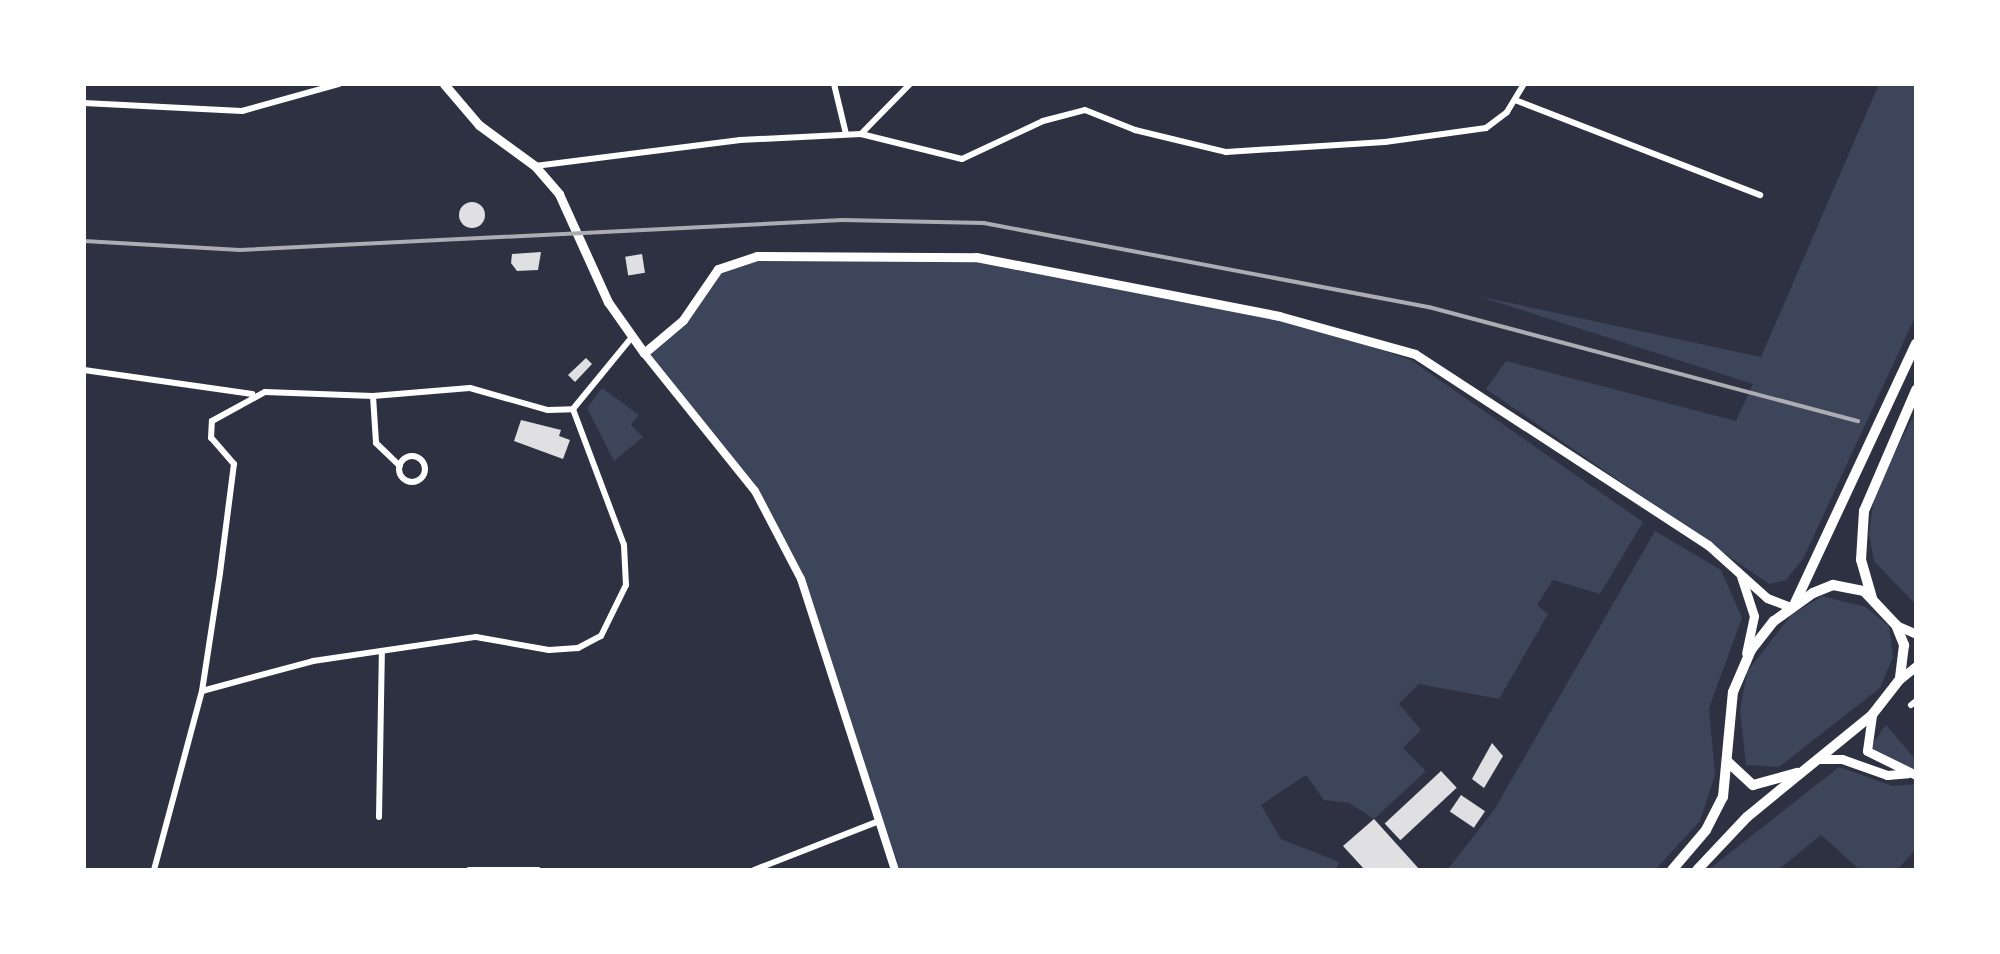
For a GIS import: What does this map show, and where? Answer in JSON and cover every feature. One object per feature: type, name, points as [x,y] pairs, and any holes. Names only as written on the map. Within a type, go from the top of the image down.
[{"type":"highway","points":[[1672,870],[1706,830],[1723,797],[1741,666],[1792,605],[1916,344]]},
{"type":"highway","points":[[1697,870],[1803,772],[1872,715],[1900,679],[1904,645],[1896,625],[1872,598],[1860,548],[1864,511],[1916,390]]},
{"type":"highway","points":[[1792,605],[1832,585],[1872,598]]},
{"type":"highway","points":[[1728,762],[1752,785],[1803,772]]},
{"type":"main road","points":[[444,84],[479,125],[535,166],[572,217],[586,260],[644,353],[683,320],[718,269],[757,256],[952,255],[1050,270],[1279,316],[1415,354],[1737,568],[1767,598],[1792,605]]},
{"type":"main road","points":[[1737,568],[1754,616],[1741,666]]},
{"type":"main road","points":[[1896,625],[1916,634]]},
{"type":"main road","points":[[1900,679],[1916,666]]},
{"type":"main road","points":[[1872,715],[1867,751],[1912,774]]},
{"type":"main road","points":[[1818,759],[1842,759],[1887,775],[1912,774]]},
{"type":"street","points":[[84,102],[242,111],[339,84]]},
{"type":"street","points":[[834,84],[846,134]]},
{"type":"street","points":[[861,134],[911,84]]},
{"type":"street","points":[[535,166],[846,134],[861,134],[962,159],[1043,121],[1085,110],[1195,148],[1257,152],[1471,132],[1497,121],[1515,100],[1524,84]]},
{"type":"street","points":[[1515,100],[1760,195]]},
{"type":"street","points":[[84,370],[254,394],[373,396],[470,388],[548,410],[573,409],[632,337]]},
{"type":"street","points":[[644,353],[755,491],[801,579],[895,870]]},
{"type":"street","points":[[154,870],[202,691],[234,464],[210,429],[219,414],[254,394]]},
{"type":"street","points":[[373,396],[376,443],[400,466],[410,482],[424,473],[417,458],[400,466]]},
{"type":"street","points":[[202,691],[313,661],[476,637],[578,649],[601,636],[626,585],[624,545],[573,409]]},
{"type":"street","points":[[379,817],[382,651]]},
{"type":"street","points":[[754,870],[879,821]]},
{"type":"street","points":[[469,870],[538,870]]},
{"type":"shaded area","points":[[1879,84],[1916,84],[1916,315],[1803,559],[1786,580],[1769,584],[1486,389],[1506,361],[1736,421],[1753,384],[1478,296],[1761,357]]},
{"type":"shaded area","points":[[952,255],[1279,316],[1411,360],[1643,522],[1600,594],[1553,580],[1537,605],[1548,614],[1499,699],[1419,684],[1399,704],[1421,730],[1403,748],[1426,771],[1374,819],[1349,803],[1324,800],[1306,775],[1261,805],[1281,839],[1339,862],[1336,870],[900,870],[801,579],[755,491],[644,353],[677,328],[713,275],[757,256]]},
{"type":"shaded area","points":[[602,388],[639,415],[631,425],[643,437],[614,461],[587,408]]},
{"type":"shaded area","points":[[1916,411],[1916,605],[1874,561],[1869,534],[1875,491]]},
{"type":"shaded area","points":[[1655,531],[1721,570],[1742,618],[1709,708],[1715,775],[1700,821],[1655,870],[1447,870],[1494,810]]},
{"type":"shaded area","points":[[1822,596],[1866,607],[1889,626],[1893,657],[1880,688],[1779,767],[1746,765],[1740,710],[1747,672],[1791,615]]},
{"type":"shaded area","points":[[1886,725],[1916,760],[1916,775],[1867,751]]},
{"type":"shaded area","points":[[1839,767],[1893,786],[1916,784],[1916,849],[1897,870],[1860,870],[1821,835],[1778,870],[1708,870]]},
{"type":"building","points":[[472,202],[481,206],[485,215],[481,224],[472,228],[463,224],[459,215],[463,206]]},
{"type":"building","points":[[541,252],[538,270],[517,271],[511,263],[512,254]]},
{"type":"building","points":[[642,254],[645,273],[628,275],[625,257]]},
{"type":"building","points":[[586,358],[592,364],[575,382],[568,375]]},
{"type":"building","points":[[521,420],[561,430],[559,436],[570,440],[563,459],[514,441]]},
{"type":"building","points":[[1492,743],[1503,756],[1484,788],[1472,779]]},
{"type":"building","points":[[1441,771],[1457,788],[1400,840],[1385,824]]},
{"type":"building","points":[[1461,795],[1485,811],[1474,828],[1450,812]]},
{"type":"building","points":[[1374,819],[1420,870],[1365,870],[1343,846]]},
{"type":"railway","points":[[84,241],[240,250],[842,220],[984,223],[1429,307],[1858,421]]}]
